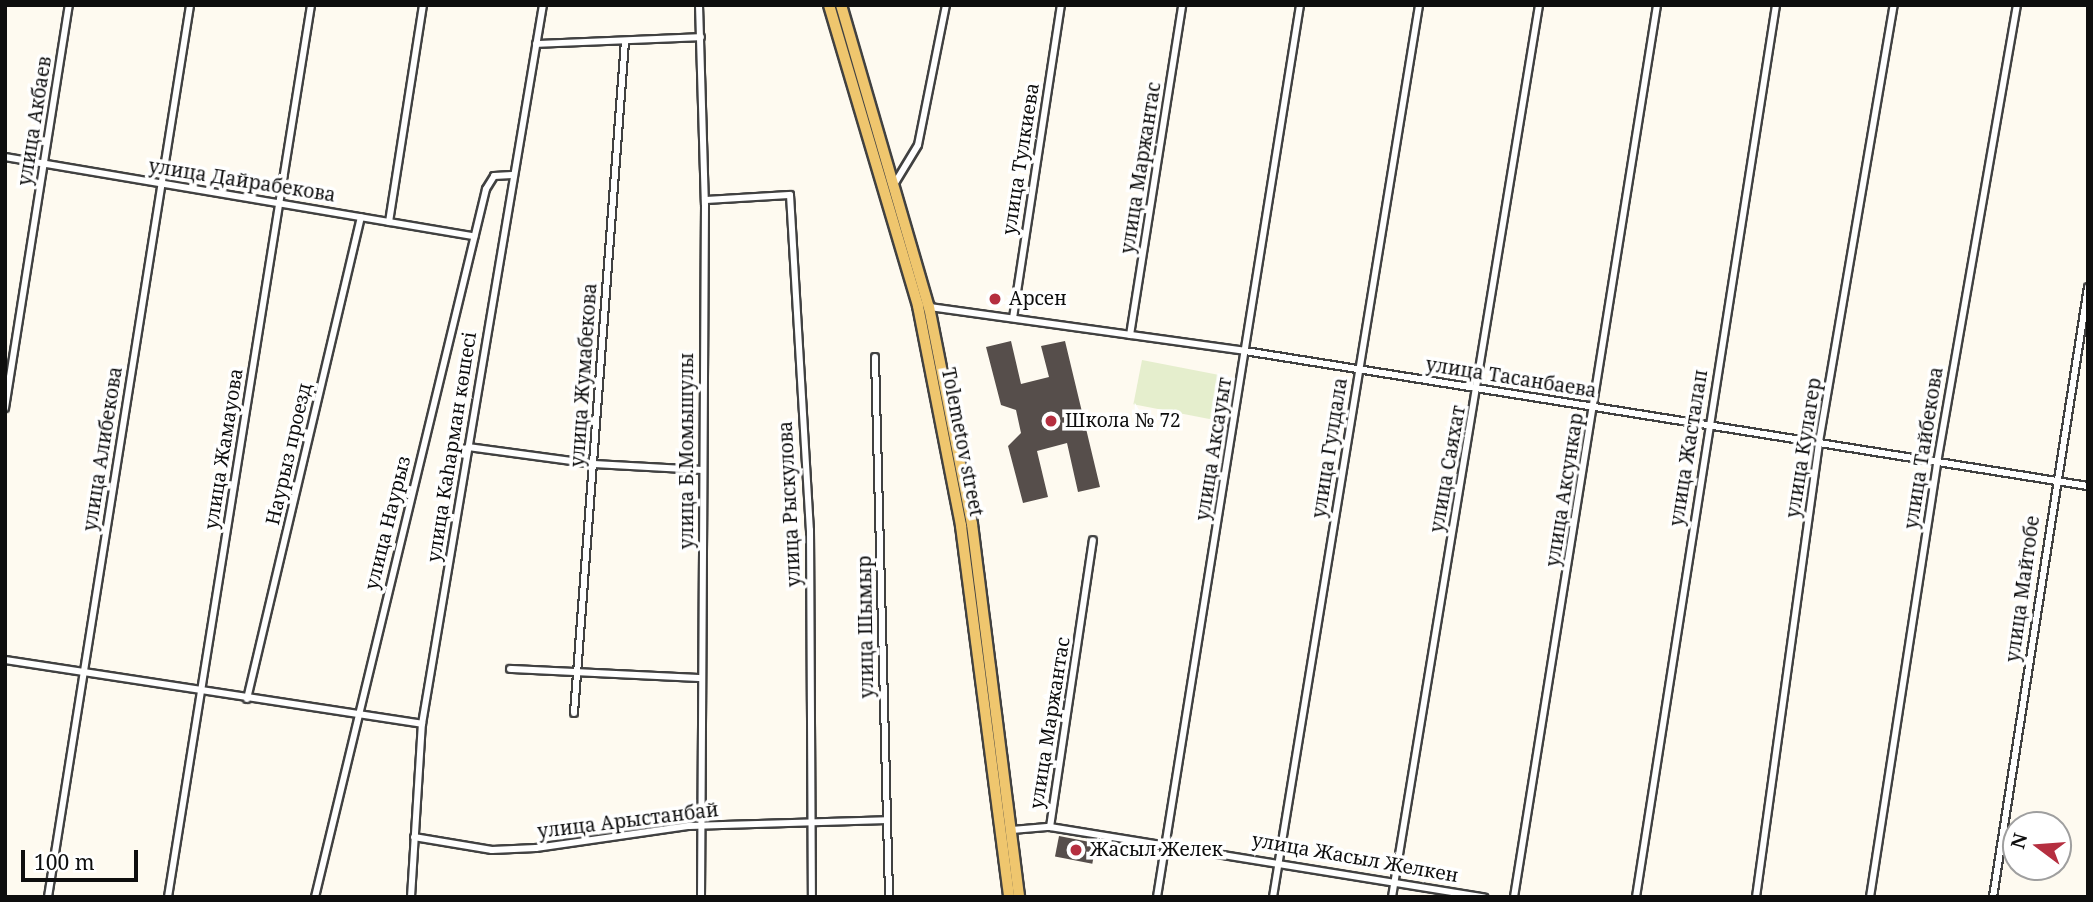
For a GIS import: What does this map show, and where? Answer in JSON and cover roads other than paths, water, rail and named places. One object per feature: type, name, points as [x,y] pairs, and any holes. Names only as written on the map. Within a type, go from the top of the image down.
[{"type":"main road","name":"Tolemetov street","points":[[829,5],[918,306],[961,526],[1009,897]]},
{"type":"main road","name":"Tolemetov street","points":[[841,5],[929,307],[979,562],[1019,897]]},
{"type":"street","name":"улица Акбаев","points":[[5,408],[69,5]]},
{"type":"street","name":"улица Алибекова","points":[[48,897],[190,5]]},
{"type":"street","name":"улица Жамауова","points":[[168,897],[311,5]]},
{"type":"street","points":[[389,222],[423,5]]},
{"type":"street","name":"улица Каһарман көшесі","points":[[411,897],[422,724],[512,175],[543,5]]},
{"type":"street","name":"улица Б.Момышулы","points":[[698,5],[705,200],[701,897]]},
{"type":"street","points":[[895,183],[918,145],[946,5]]},
{"type":"street","name":"улица Тулкиева","points":[[1013,318],[1061,5]]},
{"type":"street","name":"улица Маржантас","points":[[1130,335],[1182,5]]},
{"type":"street","name":"улица Аксауыт","points":[[1157,897],[1300,5]]},
{"type":"street","name":"улица Гулдала","points":[[1273,897],[1419,5]]},
{"type":"street","name":"улица Саяхат","points":[[1392,897],[1539,5]]},
{"type":"street","name":"улица Аксункар","points":[[1514,897],[1595,407],[1657,5]]},
{"type":"street","name":"улица Жасталап","points":[[1636,897],[1776,5]]},
{"type":"street","name":"улица Кулагер","points":[[1756,897],[1819,442],[1894,5]]},
{"type":"street","name":"улица Тайбекова","points":[[1870,897],[1937,463],[2017,5]]},
{"type":"street","points":[[536,44],[701,37]]},
{"type":"street","name":"улица Жумабекова","points":[[574,713],[625,41]]},
{"type":"street","name":"улица Дайрабекова","points":[[5,157],[474,236]]},
{"type":"street","name":"улица Наурыз","points":[[315,897],[486,189],[494,176],[512,175]]},
{"type":"street","name":"улица Рыскулова","points":[[705,200],[790,195],[810,530],[812,897]]},
{"type":"street","name":"Наурыз проезд","points":[[247,699],[362,217]]},
{"type":"street","name":"улица Майтобе","points":[[1993,897],[2054,479],[2088,287]]},
{"type":"street","name":"улица Тасанбаева","points":[[929,307],[1245,351],[2088,486]]},
{"type":"street","name":"улица Шымыр","points":[[876,357],[889,897]]},
{"type":"street","points":[[468,447],[594,464],[703,470]]},
{"type":"street","name":"улица Маржантас","points":[[1050,827],[1093,540]]},
{"type":"street","points":[[5,660],[201,693],[422,724]]},
{"type":"street","points":[[510,669],[701,678]]},
{"type":"street","name":"улица Арыстанбай","points":[[414,837],[503,849],[700,827],[887,820]]},
{"type":"street","name":"улица Жасыл Желкен","points":[[1012,831],[1050,827],[1278,859],[1484,897]]},
{"type":"place","name":"Арсен","points":[[995,299]]},
{"type":"place","name":"Школа № 72","points":[[1051,421]]},
{"type":"place","name":"Жасыл Желек","points":[[1076,850]]}]
